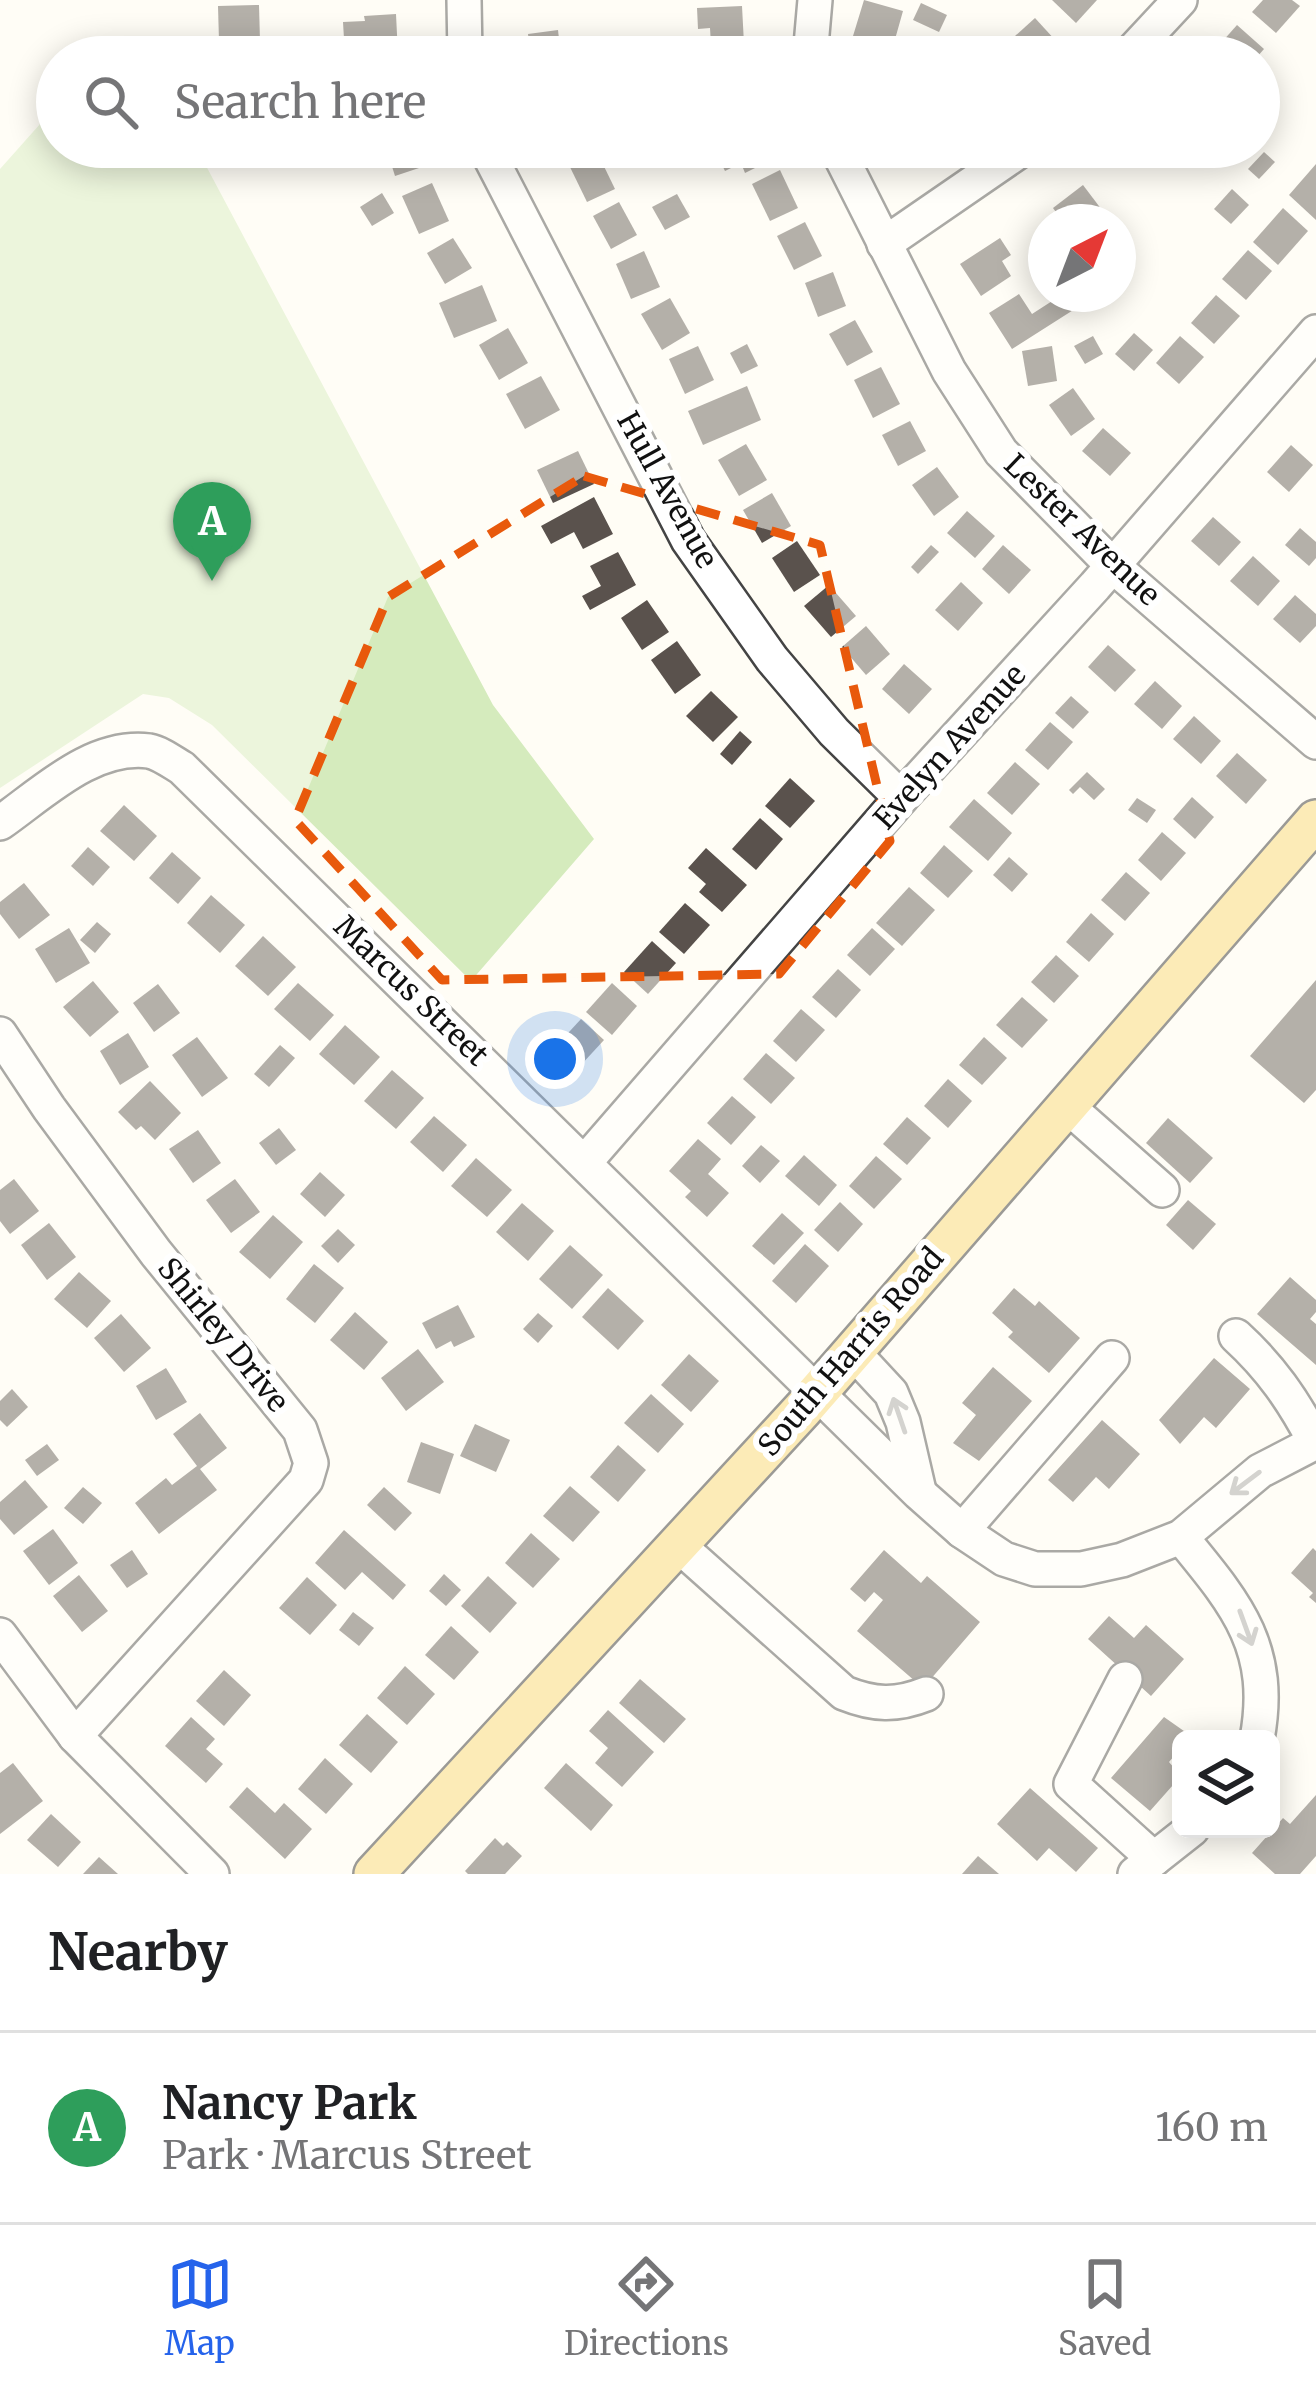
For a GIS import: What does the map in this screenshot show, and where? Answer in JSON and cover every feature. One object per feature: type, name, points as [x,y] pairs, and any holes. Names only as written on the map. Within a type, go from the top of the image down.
[{"type":"main road","name":"South Harris Road","points":[[374,1874],[818,1392],[1316,820]]},
{"type":"street","points":[[464,0],[465,36]]},
{"type":"street","points":[[812,36],[815,0]]},
{"type":"street","points":[[1146,36],[1180,0]]},
{"type":"street","name":"Hull Avenue","points":[[496,168],[688,540],[772,659],[834,732],[901,798]]},
{"type":"street","name":"Lester Avenue","points":[[846,168],[949,371],[1001,452],[1113,566],[1316,742]]},
{"type":"street","points":[[884,244],[994,168]]},
{"type":"street","name":"Evelyn Avenue","points":[[585,1162],[1316,332]]},
{"type":"street","name":"Marcus Street","points":[[0,823],[76,769],[108,753],[152,751],[182,768],[919,1493],[962,1531],[1004,1559],[1059,1571],[1122,1560],[1181,1537],[1260,1472],[1316,1442]]},
{"type":"street","name":"Shirley Drive","points":[[0,1034],[156,1253],[300,1430],[310,1463],[306,1480],[75,1736]]},
{"type":"street","points":[[1067,1106],[1162,1190]]},
{"type":"street","points":[[1236,1336],[1282,1384],[1316,1442]]},
{"type":"street","points":[[852,1352],[891,1393],[903,1422],[919,1493]]},
{"type":"street","points":[[962,1531],[1112,1358]]},
{"type":"street","points":[[1181,1537],[1238,1606],[1259,1662],[1258,1730]]},
{"type":"street","points":[[678,1545],[844,1694],[899,1705],[926,1694]]},
{"type":"street","points":[[0,1635],[75,1736],[212,1874]]},
{"type":"street","points":[[1125,1679],[1070,1784],[1144,1866],[1180,1838]]},
{"type":"highlighted area","points":[[584,476],[820,545],[890,841],[779,974],[442,980],[295,820],[388,597]]},
{"type":"green space","points":[[36,129],[36,168],[207,168],[493,705],[594,839],[471,981],[212,725],[169,698],[143,694],[0,788],[0,169]]},
{"type":"building","points":[[864,0],[903,11],[896,36],[853,36]]},
{"type":"building","points":[[1052,0],[1097,0],[1076,23]]},
{"type":"building","points":[[1263,0],[1292,0],[1300,6],[1276,33],[1252,12]]},
{"type":"building","points":[[921,3],[947,15],[939,32],[913,20]]},
{"type":"building","points":[[259,5],[260,36],[219,36],[218,6]]},
{"type":"building","points":[[742,6],[744,36],[710,36],[710,28],[698,29],[697,8]]},
{"type":"building","points":[[396,14],[397,36],[344,36],[343,22],[365,21],[364,16]]},
{"type":"building","points":[[1035,18],[1051,36],[1015,36]]},
{"type":"building","points":[[1237,25],[1249,36],[1227,36]]},
{"type":"building","points":[[558,30],[559,36],[528,36]]},
{"type":"building","points":[[1316,164],[1316,220],[1289,195]]},
{"type":"building","points":[[393,168],[419,168],[395,176]]},
{"type":"building","points":[[570,168],[605,168],[615,189],[587,202]]},
{"type":"building","points":[[1249,168],[1269,168],[1259,179]]},
{"type":"building","points":[[780,170],[798,208],[770,221],[752,184]]},
{"type":"building","points":[[432,183],[449,221],[419,234],[402,196]]},
{"type":"building","points":[[1083,185],[1097,204],[1058,204]]},
{"type":"building","points":[[1232,189],[1249,205],[1231,224],[1214,209]]},
{"type":"building","points":[[382,193],[394,213],[372,226],[360,207]]},
{"type":"building","points":[[677,194],[690,217],[665,230],[652,207]]},
{"type":"building","points":[[619,202],[637,235],[611,249],[593,216]]},
{"type":"building","points":[[1283,208],[1308,231],[1278,265],[1253,242]]},
{"type":"building","points":[[805,222],[822,256],[794,270],[777,236]]},
{"type":"building","points":[[453,238],[472,268],[445,284],[427,253]]},
{"type":"building","points":[[1000,238],[1011,255],[1002,261],[1011,276],[981,296],[960,264]]},
{"type":"building","points":[[1248,250],[1272,271],[1246,300],[1222,279]]},
{"type":"building","points":[[644,251],[660,287],[631,299],[616,264]]},
{"type":"building","points":[[833,272],[846,306],[818,317],[805,283]]},
{"type":"building","points":[[482,285],[497,321],[454,338],[439,303]]},
{"type":"building","points":[[1019,294],[1032,314],[1070,312],[1012,349],[989,313]]},
{"type":"building","points":[[1216,295],[1240,316],[1214,344],[1191,323]]},
{"type":"building","points":[[670,298],[690,333],[662,350],[641,314]]},
{"type":"building","points":[[855,320],[873,352],[847,366],[829,334]]},
{"type":"building","points":[[508,328],[528,363],[499,380],[479,345]]},
{"type":"building","points":[[1134,333],[1153,350],[1134,371],[1115,354]]},
{"type":"building","points":[[1093,336],[1103,354],[1085,364],[1074,346]]},
{"type":"building","points":[[1180,336],[1204,357],[1179,384],[1156,363]]},
{"type":"building","points":[[747,344],[758,366],[741,374],[730,353]]},
{"type":"building","points":[[698,346],[714,380],[685,394],[669,359]]},
{"type":"building","points":[[1052,346],[1057,381],[1028,386],[1022,351]]},
{"type":"building","points":[[881,367],[900,404],[873,418],[854,380]]},
{"type":"building","points":[[541,376],[560,410],[525,429],[506,394]]},
{"type":"building","points":[[747,386],[761,420],[703,445],[688,411]]},
{"type":"building","points":[[1073,388],[1095,419],[1071,436],[1049,405]]},
{"type":"building","points":[[910,421],[926,451],[898,466],[882,435]]},
{"type":"building","points":[[1103,428],[1131,453],[1110,476],[1082,451]]},
{"type":"building","points":[[746,444],[767,480],[739,496],[718,460]]},
{"type":"building","points":[[1291,445],[1313,465],[1289,492],[1267,472]]},
{"type":"building","points":[[578,451],[594,484],[553,503],[537,470]]},
{"type":"building","points":[[937,467],[959,497],[934,516],[912,485]]},
{"type":"building","points":[[772,493],[791,526],[762,543],[743,510]]},
{"type":"building","points":[[594,497],[613,534],[583,549],[574,532],[551,544],[541,526]]},
{"type":"building","points":[[967,511],[995,536],[975,558],[947,533]]},
{"type":"building","points":[[1213,517],[1241,542],[1219,566],[1191,541]]},
{"type":"building","points":[[1300,528],[1316,542],[1316,558],[1309,566],[1285,545]]},
{"type":"building","points":[[797,541],[820,575],[794,592],[772,558]]},
{"type":"building","points":[[931,545],[939,552],[918,574],[911,567]]},
{"type":"building","points":[[1003,545],[1031,570],[1009,594],[982,569]]},
{"type":"building","points":[[618,552],[636,585],[590,610],[582,596],[601,586],[590,566]]},
{"type":"building","points":[[1253,556],[1280,581],[1258,606],[1230,581]]},
{"type":"building","points":[[961,582],[983,603],[958,631],[935,610]]},
{"type":"building","points":[[829,585],[856,616],[831,637],[804,606]]},
{"type":"building","points":[[1295,595],[1316,614],[1316,626],[1300,643],[1273,619]]},
{"type":"building","points":[[647,600],[669,632],[642,650],[621,618]]},
{"type":"building","points":[[866,626],[890,654],[866,675],[842,647]]},
{"type":"building","points":[[677,641],[701,675],[675,694],[651,660]]},
{"type":"building","points":[[1108,645],[1136,670],[1115,692],[1088,667]]},
{"type":"building","points":[[904,664],[932,689],[909,714],[882,689]]},
{"type":"building","points":[[1155,681],[1182,706],[1162,729],[1134,704]]},
{"type":"building","points":[[711,691],[738,717],[713,742],[686,716]]},
{"type":"building","points":[[1071,696],[1089,712],[1073,729],[1055,713]]},
{"type":"building","points":[[1194,716],[1221,741],[1201,764],[1173,739]]},
{"type":"building","points":[[1050,722],[1073,742],[1048,770],[1025,750]]},
{"type":"building","points":[[740,731],[752,742],[732,765],[720,754]]},
{"type":"building","points":[[1237,753],[1267,780],[1246,804],[1216,776]]},
{"type":"building","points":[[1015,762],[1040,784],[1012,815],[987,793]]},
{"type":"building","points":[[1087,772],[1105,789],[1094,800],[1080,787],[1073,794],[1069,790]]},
{"type":"building","points":[[790,778],[815,801],[790,828],[765,806]]},
{"type":"building","points":[[1192,797],[1214,817],[1195,839],[1173,819]]},
{"type":"building","points":[[1137,798],[1156,810],[1147,823],[1128,810]]},
{"type":"building","points":[[974,799],[1012,833],[988,861],[949,827]]},
{"type":"building","points":[[124,805],[157,836],[134,861],[100,831]]},
{"type":"building","points":[[760,818],[783,839],[756,870],[732,849]]},
{"type":"building","points":[[1162,832],[1186,853],[1161,881],[1138,860]]},
{"type":"building","points":[[944,845],[973,871],[948,898],[920,873]]},
{"type":"building","points":[[88,847],[110,867],[93,886],[71,866]]},
{"type":"building","points":[[706,848],[747,885],[722,912],[699,892],[706,884],[688,868]]},
{"type":"building","points":[[172,852],[201,878],[178,904],[149,878]]},
{"type":"building","points":[[1009,857],[1028,874],[1012,892],[993,875]]},
{"type":"building","points":[[1126,872],[1150,893],[1125,921],[1101,900]]},
{"type":"building","points":[[24,883],[50,915],[19,939],[0,914],[0,902]]},
{"type":"building","points":[[909,887],[935,910],[902,946],[876,923]]},
{"type":"building","points":[[211,895],[245,925],[220,953],[187,923]]},
{"type":"building","points":[[685,903],[710,925],[684,954],[659,932]]},
{"type":"building","points":[[1091,913],[1114,934],[1089,962],[1066,942]]},
{"type":"building","points":[[97,922],[111,934],[95,953],[80,940]]},
{"type":"building","points":[[69,928],[90,963],[56,983],[35,949]]},
{"type":"building","points":[[872,928],[895,949],[870,976],[847,955]]},
{"type":"building","points":[[263,936],[296,967],[268,996],[235,966]]},
{"type":"building","points":[[652,941],[676,963],[648,994],[624,972]]},
{"type":"building","points":[[1056,955],[1079,976],[1054,1003],[1031,982]]},
{"type":"building","points":[[838,969],[861,990],[836,1018],[812,997]]},
{"type":"building","points":[[1316,980],[1316,1090],[1304,1103],[1250,1056]]},
{"type":"building","points":[[93,981],[119,1012],[90,1037],[63,1007]]},
{"type":"building","points":[[298,983],[334,1015],[310,1041],[274,1009]]},
{"type":"building","points":[[612,983],[637,1006],[612,1035],[586,1012]]},
{"type":"building","points":[[158,984],[180,1013],[154,1032],[133,1003]]},
{"type":"building","points":[[1022,997],[1048,1020],[1022,1048],[996,1025]]},
{"type":"building","points":[[801,1009],[825,1030],[796,1062],[773,1041]]},
{"type":"building","points":[[581,1019],[604,1040],[569,1078],[546,1057]]},
{"type":"building","points":[[345,1025],[380,1057],[354,1085],[319,1054]]},
{"type":"building","points":[[128,1033],[149,1067],[120,1085],[100,1051]]},
{"type":"building","points":[[197,1037],[228,1078],[202,1097],[172,1055]]},
{"type":"building","points":[[984,1037],[1007,1058],[982,1085],[959,1065]]},
{"type":"building","points":[[280,1045],[295,1058],[269,1087],[254,1074]]},
{"type":"building","points":[[766,1053],[795,1078],[771,1104],[743,1079]]},
{"type":"building","points":[[392,1070],[424,1098],[396,1129],[364,1101]]},
{"type":"building","points":[[948,1079],[972,1101],[948,1128],[924,1106]]},
{"type":"building","points":[[150,1081],[181,1113],[155,1140],[118,1112]]},
{"type":"building","points":[[732,1096],[756,1117],[731,1145],[707,1123]]},
{"type":"building","points":[[434,1116],[467,1145],[443,1172],[410,1142]]},
{"type":"building","points":[[907,1117],[931,1138],[907,1165],[883,1144]]},
{"type":"building","points":[[1168,1118],[1213,1158],[1190,1183],[1146,1143]]},
{"type":"building","points":[[279,1128],[296,1150],[276,1165],[259,1143]]},
{"type":"building","points":[[198,1130],[221,1163],[193,1183],[169,1149]]},
{"type":"building","points":[[698,1139],[721,1159],[708,1174],[729,1193],[707,1217],[685,1197],[691,1191],[669,1171]]},
{"type":"building","points":[[761,1145],[780,1161],[760,1183],[742,1166]]},
{"type":"building","points":[[804,1155],[837,1185],[819,1206],[785,1176]]},
{"type":"building","points":[[876,1156],[902,1179],[874,1209],[849,1186]]},
{"type":"building","points":[[476,1158],[512,1190],[487,1217],[451,1186]]},
{"type":"building","points":[[320,1172],[345,1195],[325,1217],[300,1194]]},
{"type":"building","points":[[14,1179],[39,1211],[10,1234],[0,1221],[0,1190]]},
{"type":"building","points":[[235,1179],[260,1212],[231,1233],[206,1200]]},
{"type":"building","points":[[1188,1200],[1216,1224],[1193,1250],[1166,1225]]},
{"type":"building","points":[[840,1202],[863,1224],[838,1252],[814,1230]]},
{"type":"building","points":[[522,1203],[554,1231],[528,1261],[496,1232]]},
{"type":"building","points":[[782,1213],[804,1233],[774,1265],[752,1246]]},
{"type":"building","points":[[273,1215],[303,1242],[270,1279],[239,1252]]},
{"type":"building","points":[[49,1223],[76,1257],[47,1280],[21,1245]]},
{"type":"building","points":[[338,1229],[355,1245],[338,1263],[321,1246]]},
{"type":"building","points":[[805,1244],[829,1266],[796,1303],[772,1281]]},
{"type":"building","points":[[570,1245],[603,1275],[572,1309],[539,1279]]},
{"type":"building","points":[[314,1264],[344,1288],[315,1323],[286,1299]]},
{"type":"building","points":[[79,1272],[111,1301],[87,1328],[54,1299]]},
{"type":"building","points":[[1290,1277],[1316,1300],[1316,1312],[1310,1319],[1316,1324],[1316,1365],[1257,1314]]},
{"type":"building","points":[[608,1288],[644,1321],[618,1350],[582,1317]]},
{"type":"building","points":[[1014,1288],[1035,1306],[1039,1301],[1080,1338],[1049,1373],[1008,1337],[1013,1332],[992,1313]]},
{"type":"building","points":[[458,1305],[475,1337],[436,1349],[422,1323]]},
{"type":"building","points":[[355,1312],[388,1342],[364,1370],[330,1340]]},
{"type":"building","points":[[538,1313],[553,1326],[538,1343],[523,1329]]},
{"type":"building","points":[[121,1314],[151,1348],[124,1372],[94,1338]]},
{"type":"building","points":[[418,1349],[444,1382],[406,1411],[381,1378]]},
{"type":"building","points":[[689,1354],[719,1381],[691,1412],[661,1385]]},
{"type":"building","points":[[1214,1358],[1250,1389],[1216,1428],[1204,1417],[1180,1444],[1159,1420]]},
{"type":"building","points":[[993,1367],[1032,1401],[979,1461],[953,1443],[976,1415],[962,1403]]},
{"type":"building","points":[[166,1368],[187,1402],[156,1420],[136,1386]]},
{"type":"building","points":[[12,1389],[28,1407],[7,1427],[0,1420],[0,1401]]},
{"type":"building","points":[[651,1394],[684,1424],[658,1453],[624,1423]]},
{"type":"building","points":[[200,1413],[227,1448],[200,1469],[217,1490],[159,1534],[135,1503],[166,1478],[172,1485],[197,1466],[173,1434]]},
{"type":"building","points":[[1102,1420],[1140,1454],[1109,1489],[1096,1477],[1073,1502],[1048,1480]]},
{"type":"building","points":[[475,1424],[510,1440],[496,1472],[460,1456]]},
{"type":"building","points":[[421,1442],[454,1454],[440,1494],[407,1482]]},
{"type":"building","points":[[47,1444],[59,1460],[37,1476],[25,1460]]},
{"type":"building","points":[[618,1445],[646,1470],[618,1502],[590,1477]]},
{"type":"building","points":[[25,1480],[48,1507],[14,1535],[0,1519],[0,1502]]},
{"type":"building","points":[[570,1486],[600,1512],[573,1542],[543,1516]]},
{"type":"building","points":[[83,1487],[102,1503],[83,1524],[64,1508]]},
{"type":"building","points":[[384,1487],[412,1513],[395,1531],[367,1505]]},
{"type":"building","points":[[53,1529],[78,1563],[49,1585],[23,1551]]},
{"type":"building","points":[[344,1530],[406,1585],[393,1600],[362,1572],[345,1590],[315,1563]]},
{"type":"building","points":[[531,1533],[560,1559],[533,1588],[505,1563]]},
{"type":"building","points":[[1313,1548],[1316,1603],[1309,1597],[1313,1593],[1291,1573]]},
{"type":"building","points":[[132,1550],[148,1574],[127,1588],[110,1565]]},
{"type":"building","points":[[884,1550],[921,1583],[927,1576],[980,1622],[923,1688],[857,1631],[883,1600],[874,1592],[865,1602],[850,1589]]},
{"type":"building","points":[[444,1574],[461,1590],[446,1606],[429,1591]]},
{"type":"building","points":[[79,1575],[108,1611],[82,1632],[53,1596]]},
{"type":"building","points":[[488,1576],[517,1603],[490,1633],[461,1606]]},
{"type":"building","points":[[307,1577],[337,1605],[310,1635],[279,1608]]},
{"type":"building","points":[[353,1612],[374,1628],[359,1646],[339,1630]]},
{"type":"building","points":[[1109,1616],[1134,1638],[1146,1625],[1184,1659],[1151,1696],[1088,1639]]},
{"type":"building","points":[[451,1626],[479,1652],[454,1680],[425,1655]]},
{"type":"building","points":[[405,1666],[435,1694],[407,1725],[377,1698]]},
{"type":"building","points":[[224,1670],[251,1695],[224,1726],[196,1701]]},
{"type":"building","points":[[640,1679],[686,1719],[664,1743],[619,1703]]},
{"type":"building","points":[[608,1710],[654,1752],[622,1787],[595,1763],[608,1748],[589,1731]]},
{"type":"building","points":[[367,1714],[398,1742],[371,1773],[339,1745]]},
{"type":"building","points":[[191,1717],[215,1739],[206,1749],[223,1764],[206,1783],[165,1746]]},
{"type":"building","points":[[1164,1717],[1182,1730],[1172,1730],[1172,1786],[1150,1811],[1111,1778]]},
{"type":"building","points":[[325,1758],[353,1784],[326,1814],[298,1789]]},
{"type":"building","points":[[13,1763],[43,1801],[0,1834],[0,1773]]},
{"type":"building","points":[[566,1763],[613,1805],[591,1831],[544,1788]]},
{"type":"building","points":[[247,1787],[275,1813],[284,1803],[312,1829],[285,1859],[229,1807]]},
{"type":"building","points":[[1030,1788],[1098,1848],[1076,1872],[1049,1848],[1037,1861],[997,1824]]},
{"type":"building","points":[[1316,1795],[1316,1856],[1300,1874],[1275,1874],[1252,1853],[1265,1838],[1280,1838],[1283,1818],[1290,1824]]},
{"type":"building","points":[[51,1814],[81,1842],[58,1867],[27,1840]]},
{"type":"building","points":[[495,1838],[522,1856],[505,1874],[468,1874],[465,1871]]},
{"type":"building","points":[[978,1856],[999,1874],[962,1874]]},
{"type":"building","points":[[99,1857],[118,1874],[83,1874]]},
{"type":"place","name":"Nancy Park","points":[[212,581]]}]
